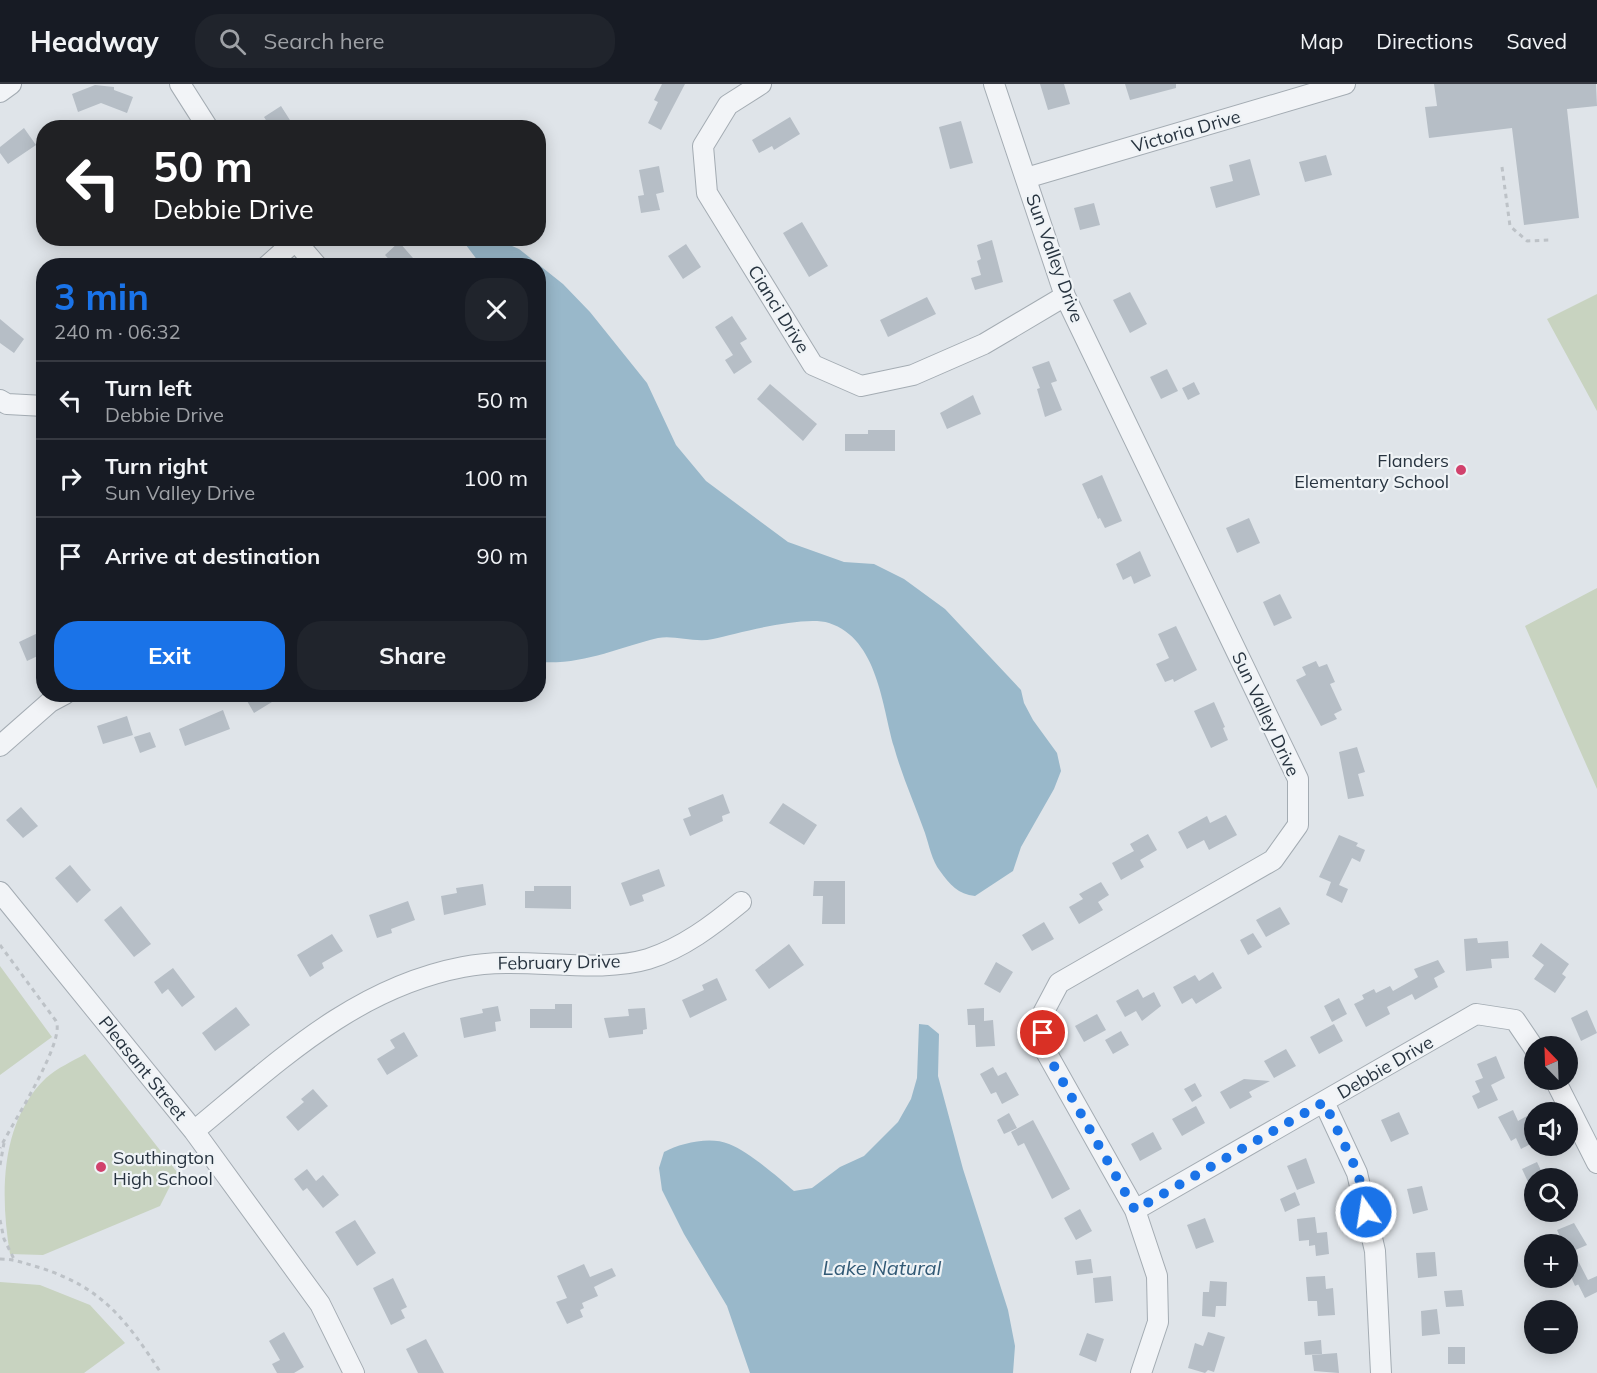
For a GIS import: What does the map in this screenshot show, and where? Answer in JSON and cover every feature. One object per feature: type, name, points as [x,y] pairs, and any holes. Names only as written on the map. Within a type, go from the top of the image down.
[{"type":"street","points":[[0,92],[11,84]]},
{"type":"street","points":[[180,84],[203,120]]},
{"type":"street","name":"Cianci Drive","points":[[761,84],[728,105],[703,146],[707,193],[813,365],[861,386],[913,375],[984,344],[1065,296]]},
{"type":"street","name":"Sun Valley Drive","points":[[994,84],[1065,296],[1298,779],[1298,825],[1273,860],[1059,983],[1041,1017],[1045,1050],[1135,1210],[1157,1276],[1158,1322],[1141,1373]]},
{"type":"street","name":"Victoria Drive","points":[[1026,178],[1345,84]]},
{"type":"street","points":[[275,258],[288,246]]},
{"type":"street","points":[[299,246],[310,258]]},
{"type":"street","points":[[0,400],[7,404],[36,406]]},
{"type":"street","points":[[0,746],[50,702]]},
{"type":"street","name":"Pleasant Street","points":[[0,892],[194,1131],[320,1304],[354,1373]]},
{"type":"street","name":"February Drive","points":[[194,1131],[346,1011],[384,993],[462,967],[505,961],[605,964],[647,959],[707,929],[741,902]]},
{"type":"street","name":"Debbie Drive","points":[[1135,1210],[1476,1014],[1515,1020],[1526,1036]]},
{"type":"street","points":[[1560,1090],[1597,1163]]},
{"type":"street","points":[[1324,1102],[1358,1173],[1375,1251],[1381,1373]]},
{"type":"path","points":[[1502,167],[1510,226],[1527,241],[1550,240]]},
{"type":"path","points":[[0,945],[56,1021],[58,1029],[48,1059],[0,1148]]},
{"type":"path","points":[[0,1165],[6,1136]]},
{"type":"path","points":[[0,1220],[4,1239],[14,1259]]},
{"type":"path","points":[[0,1259],[14,1259],[62,1275],[95,1292],[137,1337],[161,1373]]},
{"type":"green space","points":[[1597,294],[1597,411],[1547,319]]},
{"type":"green space","points":[[1597,588],[1597,789],[1525,626]]},
{"type":"green space","points":[[0,966],[52,1037],[0,1075]]},
{"type":"green space","points":[[85,1054],[177,1172],[160,1206],[43,1255],[10,1254],[5,1184],[12,1137],[31,1096],[46,1078]]},
{"type":"green space","points":[[0,1282],[40,1285],[90,1305],[125,1343],[84,1373],[0,1373]]},
{"type":"water","points":[[467,246],[512,246],[530,258],[476,258]]},
{"type":"water","points":[[546,270],[563,284],[590,312],[647,383],[676,445],[706,481],[788,542],[844,562],[874,564],[904,579],[945,609],[1021,690],[1024,703],[1033,720],[1057,753],[1061,771],[1054,789],[1021,847],[1013,871],[975,896],[969,895],[951,885],[937,867],[901,769],[881,694],[868,658],[858,643],[845,631],[829,623],[804,621],[706,640],[658,638],[600,655],[546,662]]},
{"type":"water","name":"Lake Natural","points":[[919,1024],[928,1025],[939,1034],[938,1076],[963,1169],[1008,1310],[1015,1346],[1013,1373],[750,1373],[727,1306],[684,1234],[662,1190],[659,1168],[664,1152],[696,1142],[721,1142],[754,1158],[794,1191],[812,1188],[840,1167],[864,1156],[898,1122],[911,1099],[917,1078]]},
{"type":"building","points":[[662,84],[685,84],[661,130],[648,123],[658,102],[654,100]]},
{"type":"building","points":[[1040,84],[1064,84],[1070,104],[1048,110]]},
{"type":"building","points":[[1125,84],[1176,84],[1176,88],[1130,100]]},
{"type":"building","points":[[1434,84],[1596,84],[1597,106],[1567,109],[1579,218],[1524,225],[1512,128],[1429,138],[1425,107],[1437,106]]},
{"type":"building","points":[[95,85],[114,87],[114,90],[133,97],[127,113],[101,103],[78,112],[72,94]]},
{"type":"building","points":[[281,106],[290,120],[266,120],[264,117]]},
{"type":"building","points":[[790,117],[800,134],[774,150],[772,146],[759,153],[752,140]]},
{"type":"building","points":[[961,121],[973,163],[950,169],[939,127]]},
{"type":"building","points":[[24,128],[36,145],[8,164],[0,153],[0,147]]},
{"type":"building","points":[[1326,155],[1332,175],[1305,182],[1299,162]]},
{"type":"building","points":[[1250,159],[1260,195],[1216,208],[1210,187],[1233,181],[1229,165]]},
{"type":"building","points":[[659,166],[664,192],[656,194],[660,210],[641,213],[638,196],[644,195],[639,170]]},
{"type":"building","points":[[1094,203],[1100,225],[1080,230],[1074,208]]},
{"type":"building","points":[[802,222],[828,266],[809,277],[783,233]]},
{"type":"building","points":[[992,240],[1003,282],[975,290],[971,278],[981,275],[977,261],[981,259],[977,245]]},
{"type":"building","points":[[686,244],[701,267],[683,279],[668,256]]},
{"type":"building","points":[[395,246],[402,246],[413,258],[388,258],[385,255]]},
{"type":"building","points":[[1130,292],[1147,324],[1130,333],[1113,300]]},
{"type":"building","points":[[927,297],[936,314],[888,337],[880,320]]},
{"type":"building","points":[[732,316],[747,339],[740,343],[752,362],[734,374],[725,360],[733,355],[715,327]]},
{"type":"building","points":[[0,319],[24,339],[14,353],[0,343]]},
{"type":"building","points":[[1049,361],[1057,381],[1051,383],[1062,410],[1045,417],[1037,389],[1040,388],[1032,367]]},
{"type":"building","points":[[1167,369],[1178,391],[1161,399],[1150,377]]},
{"type":"building","points":[[1194,382],[1200,394],[1188,400],[1182,388]]},
{"type":"building","points":[[770,384],[817,424],[803,441],[757,399]]},
{"type":"building","points":[[973,395],[981,414],[947,429],[940,413]]},
{"type":"building","points":[[868,430],[895,430],[895,451],[845,451],[845,434],[868,434]]},
{"type":"building","points":[[1102,475],[1122,521],[1105,528],[1100,518],[1098,519],[1082,484]]},
{"type":"building","points":[[1249,518],[1260,543],[1237,553],[1226,528]]},
{"type":"building","points":[[1140,551],[1151,576],[1134,584],[1131,576],[1123,580],[1116,564]]},
{"type":"building","points":[[1280,594],[1292,618],[1274,626],[1263,602]]},
{"type":"building","points":[[1176,626],[1197,670],[1174,682],[1173,679],[1165,682],[1156,664],[1169,658],[1158,634]]},
{"type":"building","points":[[36,634],[36,657],[27,661],[19,642]]},
{"type":"building","points":[[1316,661],[1319,667],[1327,664],[1335,682],[1330,684],[1342,710],[1334,714],[1337,719],[1321,726],[1296,680],[1306,675],[1302,667]]},
{"type":"building","points":[[248,702],[272,702],[254,713]]},
{"type":"building","points":[[1214,702],[1228,740],[1211,748],[1194,711]]},
{"type":"building","points":[[223,710],[230,729],[185,746],[179,729]]},
{"type":"building","points":[[127,716],[133,735],[103,744],[97,726]]},
{"type":"building","points":[[150,732],[156,747],[140,753],[134,737]]},
{"type":"building","points":[[1357,747],[1365,772],[1358,774],[1364,796],[1348,799],[1339,752]]},
{"type":"building","points":[[723,794],[730,813],[722,816],[723,821],[690,836],[683,819],[691,816],[688,808]]},
{"type":"building","points":[[783,803],[817,825],[804,845],[769,823]]},
{"type":"building","points":[[21,807],[38,826],[23,838],[6,820]]},
{"type":"building","points":[[1226,815],[1237,835],[1209,850],[1204,840],[1187,849],[1178,832],[1207,816],[1210,823]]},
{"type":"building","points":[[1148,834],[1157,850],[1140,860],[1144,867],[1121,880],[1112,863],[1134,851],[1130,844]]},
{"type":"building","points":[[1339,835],[1358,843],[1356,846],[1365,850],[1360,862],[1352,858],[1339,885],[1348,889],[1342,903],[1326,895],[1331,882],[1319,877]]},
{"type":"building","points":[[70,865],[91,890],[77,903],[55,878]]},
{"type":"building","points":[[659,869],[665,886],[642,895],[644,901],[630,906],[621,883]]},
{"type":"building","points":[[814,881],[845,881],[845,924],[822,924],[823,896],[813,896]]},
{"type":"building","points":[[1101,882],[1109,895],[1098,902],[1103,910],[1079,924],[1069,907],[1083,899],[1079,894]]},
{"type":"building","points":[[483,884],[486,905],[444,915],[441,896],[457,893],[456,888]]},
{"type":"building","points":[[534,886],[571,886],[571,909],[525,908],[525,891],[534,891]]},
{"type":"building","points":[[408,901],[415,920],[391,929],[392,933],[377,938],[369,915]]},
{"type":"building","points":[[121,906],[151,944],[134,957],[104,920]]},
{"type":"building","points":[[1280,907],[1290,924],[1266,937],[1256,920]]},
{"type":"building","points":[[1044,922],[1054,939],[1032,951],[1022,935]]},
{"type":"building","points":[[1253,933],[1262,947],[1248,955],[1240,940]]},
{"type":"building","points":[[332,934],[343,951],[322,963],[324,968],[310,977],[297,955]]},
{"type":"building","points":[[1477,938],[1478,943],[1508,941],[1509,958],[1491,959],[1492,968],[1466,971],[1464,939]]},
{"type":"building","points":[[1541,943],[1569,964],[1562,974],[1566,977],[1555,993],[1534,979],[1544,965],[1532,956]]},
{"type":"building","points":[[789,944],[804,965],[769,989],[755,970]]},
{"type":"building","points":[[1438,960],[1445,972],[1434,978],[1438,987],[1415,1000],[1412,994],[1387,1007],[1390,1014],[1366,1027],[1354,1004],[1364,999],[1362,995],[1374,989],[1376,993],[1390,986],[1393,991],[1418,977],[1414,969]]},
{"type":"building","points":[[996,962],[1013,972],[1000,993],[984,984]]},
{"type":"building","points":[[173,968],[195,997],[182,1007],[168,989],[162,994],[154,982]]},
{"type":"building","points":[[1213,972],[1222,988],[1196,1004],[1192,998],[1182,1004],[1173,987],[1195,975],[1199,981]]},
{"type":"building","points":[[717,978],[727,1000],[690,1018],[682,1000],[704,990],[702,985]]},
{"type":"building","points":[[1138,989],[1143,998],[1154,992],[1161,1006],[1142,1021],[1136,1011],[1125,1017],[1116,1001]]},
{"type":"building","points":[[1339,998],[1347,1014],[1332,1022],[1324,1006]]},
{"type":"building","points":[[555,1004],[572,1004],[572,1028],[530,1028],[530,1009],[555,1009]]},
{"type":"building","points":[[498,1006],[501,1021],[495,1022],[496,1031],[464,1038],[460,1018],[483,1013],[482,1009]]},
{"type":"building","points":[[236,1007],[250,1025],[215,1051],[202,1033]]},
{"type":"building","points":[[645,1008],[647,1029],[643,1030],[643,1034],[609,1038],[604,1018],[629,1016],[628,1009]]},
{"type":"building","points":[[984,1008],[984,1021],[993,1020],[995,1046],[976,1047],[975,1025],[968,1025],[967,1009]]},
{"type":"building","points":[[1587,1010],[1597,1033],[1581,1041],[1571,1018]]},
{"type":"building","points":[[1097,1014],[1106,1030],[1084,1042],[1075,1026]]},
{"type":"building","points":[[1334,1024],[1343,1041],[1319,1054],[1310,1037]]},
{"type":"building","points":[[1121,1031],[1129,1045],[1113,1054],[1105,1040]]},
{"type":"building","points":[[404,1032],[418,1056],[387,1075],[377,1059],[395,1048],[390,1040]]},
{"type":"building","points":[[1286,1049],[1296,1066],[1274,1078],[1264,1061]]},
{"type":"building","points":[[1496,1056],[1505,1078],[1491,1085],[1498,1100],[1478,1109],[1472,1096],[1480,1092],[1475,1081],[1483,1078],[1477,1064]]},
{"type":"building","points":[[993,1067],[998,1076],[1006,1072],[1019,1095],[1002,1104],[996,1092],[991,1094],[980,1074]]},
{"type":"building","points":[[1244,1079],[1270,1081],[1249,1092],[1252,1097],[1230,1109],[1220,1092]]},
{"type":"building","points":[[1195,1083],[1202,1096],[1192,1102],[1184,1089]]},
{"type":"building","points":[[313,1089],[328,1106],[298,1131],[286,1117],[304,1102],[301,1099]]},
{"type":"building","points":[[1196,1106],[1205,1123],[1182,1136],[1172,1119]]},
{"type":"building","points":[[1513,1110],[1518,1121],[1524,1118],[1524,1147],[1521,1149],[1516,1138],[1511,1141],[1498,1117]]},
{"type":"building","points":[[1399,1112],[1409,1134],[1391,1142],[1381,1120]]},
{"type":"building","points":[[1009,1113],[1017,1128],[1004,1134],[997,1120]]},
{"type":"building","points":[[1033,1120],[1070,1189],[1052,1199],[1024,1143],[1018,1146],[1011,1132]]},
{"type":"building","points":[[1153,1132],[1162,1149],[1140,1161],[1131,1144]]},
{"type":"building","points":[[1306,1158],[1315,1183],[1297,1190],[1287,1166]]},
{"type":"building","points":[[1537,1162],[1540,1168],[1524,1168]]},
{"type":"building","points":[[307,1169],[316,1181],[323,1175],[339,1195],[323,1208],[307,1188],[303,1191],[294,1179]]},
{"type":"building","points":[[1422,1186],[1428,1210],[1413,1214],[1407,1189]]},
{"type":"building","points":[[1295,1192],[1300,1205],[1285,1212],[1280,1199]]},
{"type":"building","points":[[1080,1209],[1092,1231],[1076,1240],[1064,1218]]},
{"type":"building","points":[[1315,1217],[1317,1233],[1327,1232],[1329,1254],[1316,1256],[1315,1245],[1309,1246],[1309,1240],[1299,1241],[1297,1219]]},
{"type":"building","points":[[1205,1218],[1214,1242],[1196,1249],[1187,1225]]},
{"type":"building","points":[[355,1220],[376,1253],[357,1266],[335,1232]]},
{"type":"building","points":[[1574,1223],[1587,1245],[1578,1249],[1578,1234],[1559,1234],[1557,1230]]},
{"type":"building","points":[[1435,1252],[1437,1276],[1418,1278],[1416,1253]]},
{"type":"building","points":[[1091,1259],[1093,1273],[1077,1275],[1075,1261]]},
{"type":"building","points":[[1578,1261],[1588,1280],[1597,1276],[1597,1292],[1585,1298],[1578,1284]]},
{"type":"building","points":[[584,1264],[590,1277],[612,1268],[616,1276],[594,1287],[598,1296],[582,1303],[584,1308],[580,1310],[583,1317],[567,1324],[556,1302],[567,1298],[557,1276]]},
{"type":"building","points":[[1111,1276],[1113,1301],[1095,1303],[1093,1278]]},
{"type":"building","points":[[1325,1276],[1326,1289],[1333,1288],[1335,1315],[1318,1316],[1317,1301],[1308,1301],[1306,1277]]},
{"type":"building","points":[[393,1278],[407,1307],[401,1310],[405,1318],[391,1325],[373,1288]]},
{"type":"building","points":[[1210,1281],[1227,1282],[1226,1306],[1216,1306],[1215,1317],[1202,1316],[1203,1292],[1209,1292]]},
{"type":"building","points":[[1462,1290],[1464,1306],[1446,1307],[1444,1291]]},
{"type":"building","points":[[1437,1309],[1440,1334],[1422,1336],[1421,1311]]},
{"type":"building","points":[[284,1332],[304,1367],[294,1373],[277,1373],[272,1364],[280,1360],[269,1341]]},
{"type":"building","points":[[1208,1332],[1225,1337],[1214,1372],[1208,1370],[1205,1373],[1188,1368],[1195,1343],[1203,1346]]},
{"type":"building","points":[[1087,1333],[1104,1339],[1096,1362],[1079,1355]]},
{"type":"building","points":[[426,1339],[444,1373],[418,1373],[406,1349]]},
{"type":"building","points":[[1321,1340],[1322,1354],[1305,1355],[1304,1342]]},
{"type":"building","points":[[1448,1347],[1465,1347],[1465,1364],[1448,1364]]},
{"type":"building","points":[[1337,1353],[1339,1373],[1314,1371],[1312,1355]]},
{"type":"place","name":"Flanders Elementary School","points":[[1461,470]]},
{"type":"place","name":"Southington High School","points":[[101,1167]]},
{"type":"route","points":[[1043,1033],[1045,1050],[1135,1210],[1324,1102],[1358,1173],[1366,1212]]}]
